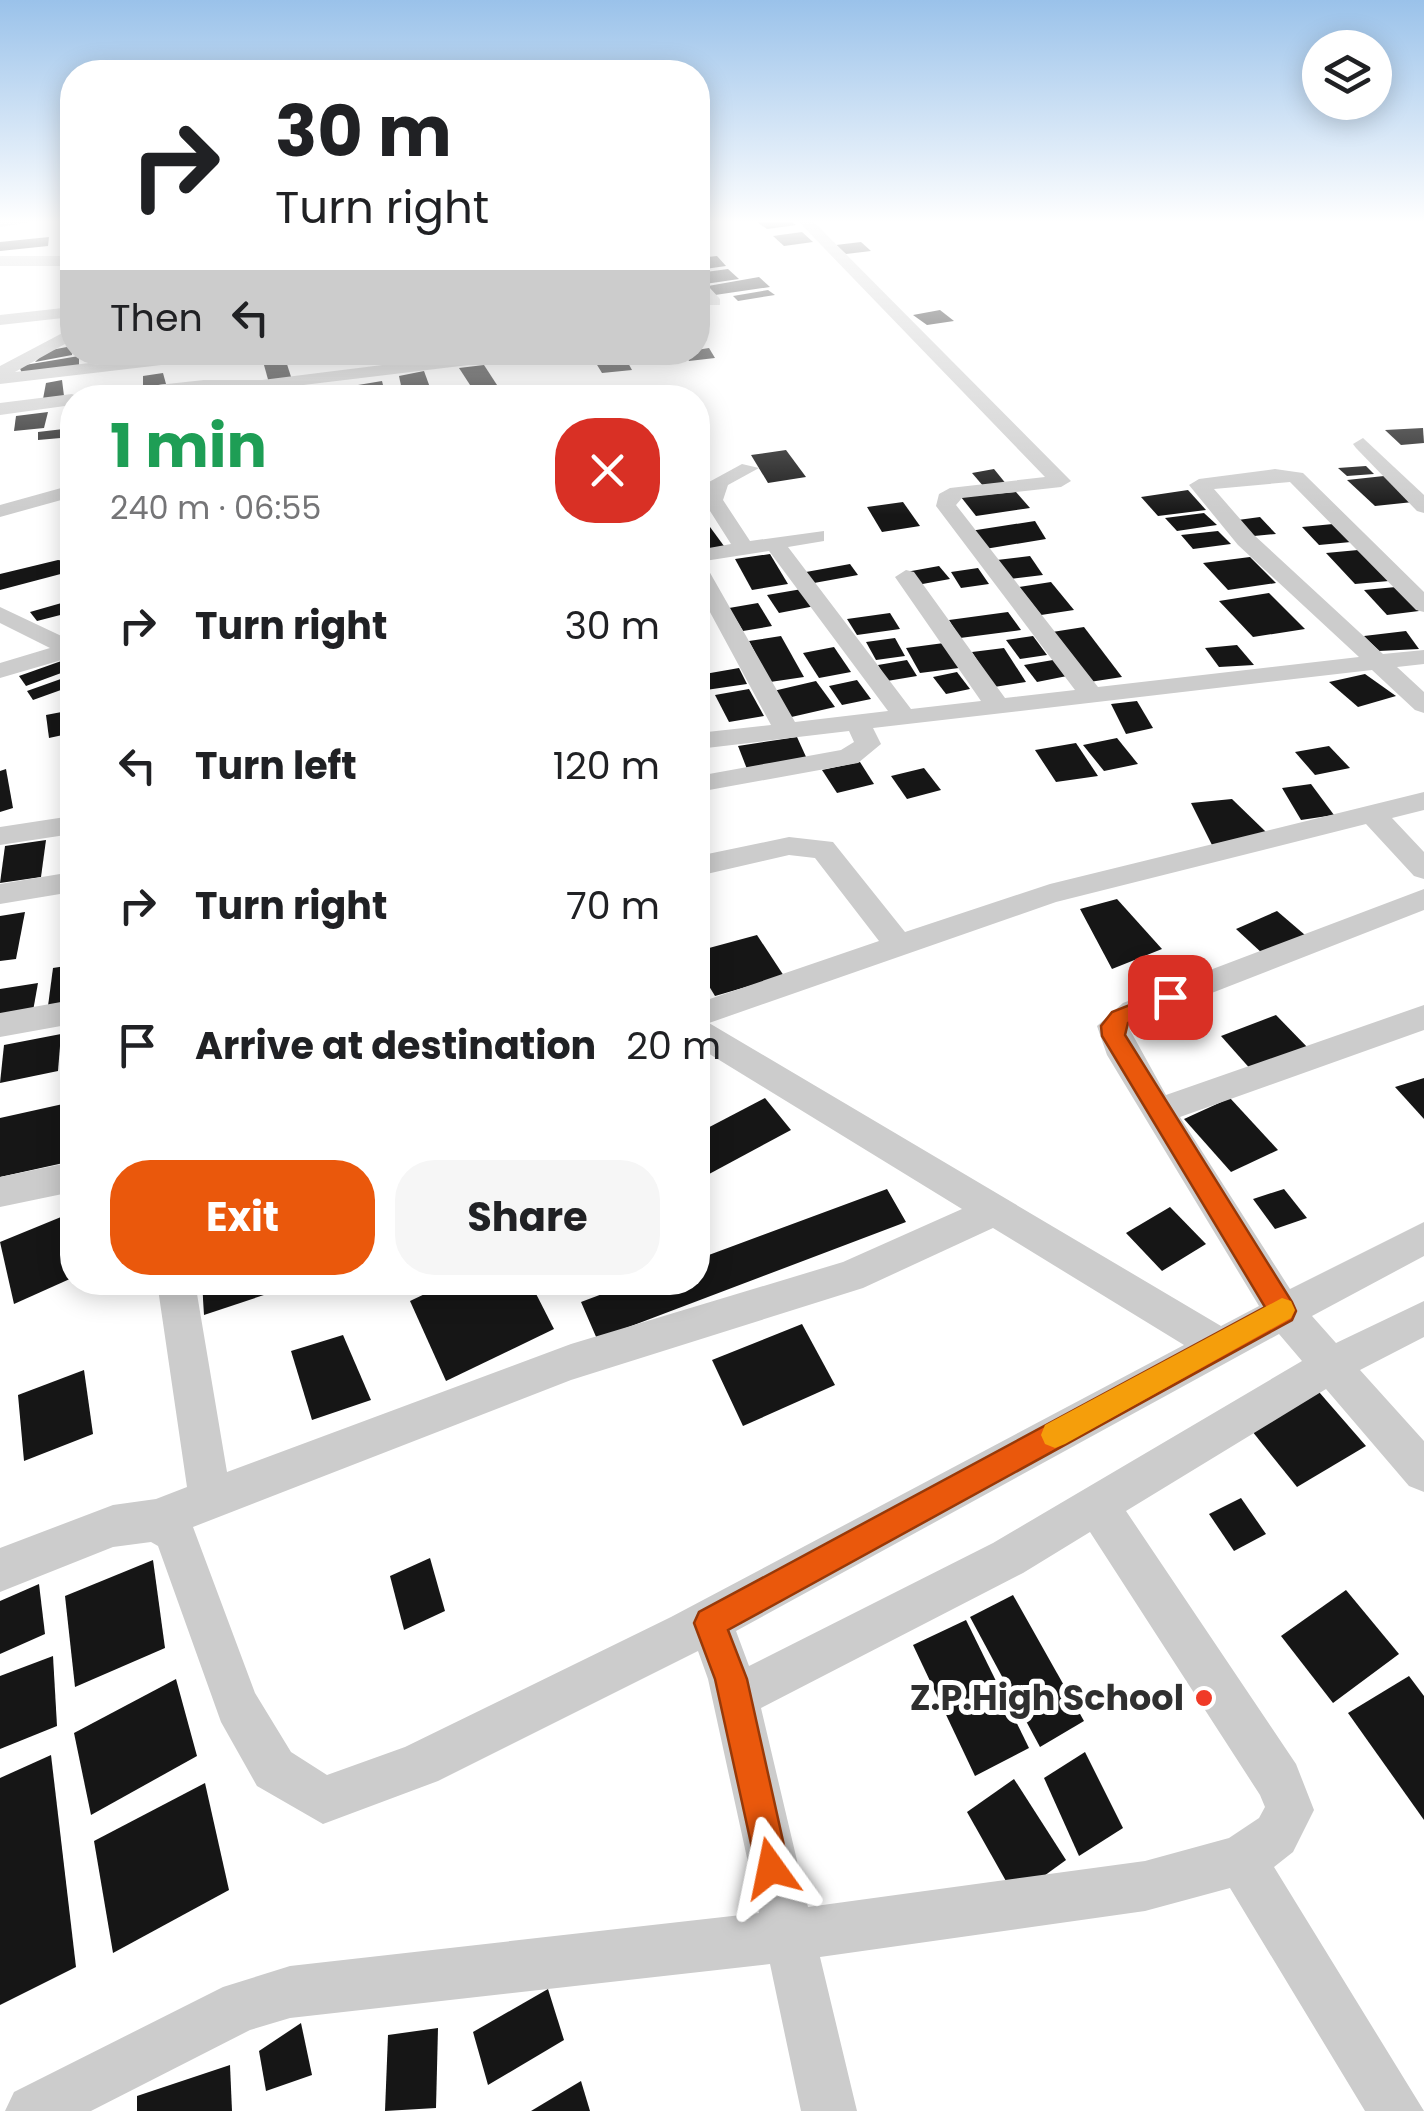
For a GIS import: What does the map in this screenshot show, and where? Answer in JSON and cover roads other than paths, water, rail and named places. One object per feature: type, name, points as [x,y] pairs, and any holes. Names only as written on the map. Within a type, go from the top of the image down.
[{"type":"street","points":[[901,319],[1061,481],[957,492],[946,498],[946,506],[1090,693]]},
{"type":"street","points":[[0,376],[60,340]]},
{"type":"street","points":[[0,376],[105,365]]},
{"type":"street","points":[[204,385],[392,365]]},
{"type":"street","points":[[0,408],[60,401]]},
{"type":"street","points":[[1363,444],[1424,507]]},
{"type":"street","points":[[744,548],[713,500],[719,482],[748,468]]},
{"type":"street","points":[[1424,604],[1296,478],[1275,475],[1199,486],[1237,531],[1424,705]]},
{"type":"street","points":[[0,510],[60,495]]},
{"type":"street","points":[[710,554],[816,536]]},
{"type":"street","points":[[774,543],[904,716]]},
{"type":"street","points":[[906,577],[997,705]]},
{"type":"street","points":[[710,592],[788,730]]},
{"type":"street","points":[[0,614],[60,644]]},
{"type":"street","points":[[0,671],[60,654]]},
{"type":"street","points":[[710,740],[1090,693],[1424,658]]},
{"type":"street","points":[[710,782],[849,757],[868,744],[857,721]]},
{"type":"street","points":[[710,1010],[1077,887],[1424,800]]},
{"type":"street","points":[[1372,814],[1424,869]]},
{"type":"street","points":[[0,836],[60,828]]},
{"type":"street","points":[[710,863],[789,846],[823,849],[898,944]]},
{"type":"street","points":[[0,894],[60,884]]},
{"type":"street","points":[[1424,899],[1120,1018],[1112,1026],[1114,1036],[1159,1112],[1308,1340],[1424,1472]]},
{"type":"street","points":[[0,1025],[60,1014]]},
{"type":"street","points":[[1159,1112],[1424,1017]]},
{"type":"street","points":[[710,1039],[1218,1346]]},
{"type":"street","points":[[0,1192],[60,1180]]},
{"type":"street","points":[[0,1570],[114,1526],[156,1520],[570,1362],[835,1282],[994,1211]]},
{"type":"street","points":[[156,1520],[174,1532],[246,1722],[274,1770],[323,1800],[1008,1558],[1097,1505],[1308,1340],[1424,1238]]},
{"type":"street","points":[[178,1295],[210,1498]]},
{"type":"street","points":[[724,1660],[1218,1346],[1308,1340],[1424,1318]]},
{"type":"street","points":[[33,2111],[264,1998],[786,1936],[1145,1886],[1241,1860],[1276,1835],[1290,1810],[1280,1782],[1097,1505]]},
{"type":"street","points":[[724,1660],[829,2111]]},
{"type":"street","points":[[1241,1860],[1396,2111]]},
{"type":"place","name":"Z.P.High School","points":[[1204,1698]]}]
